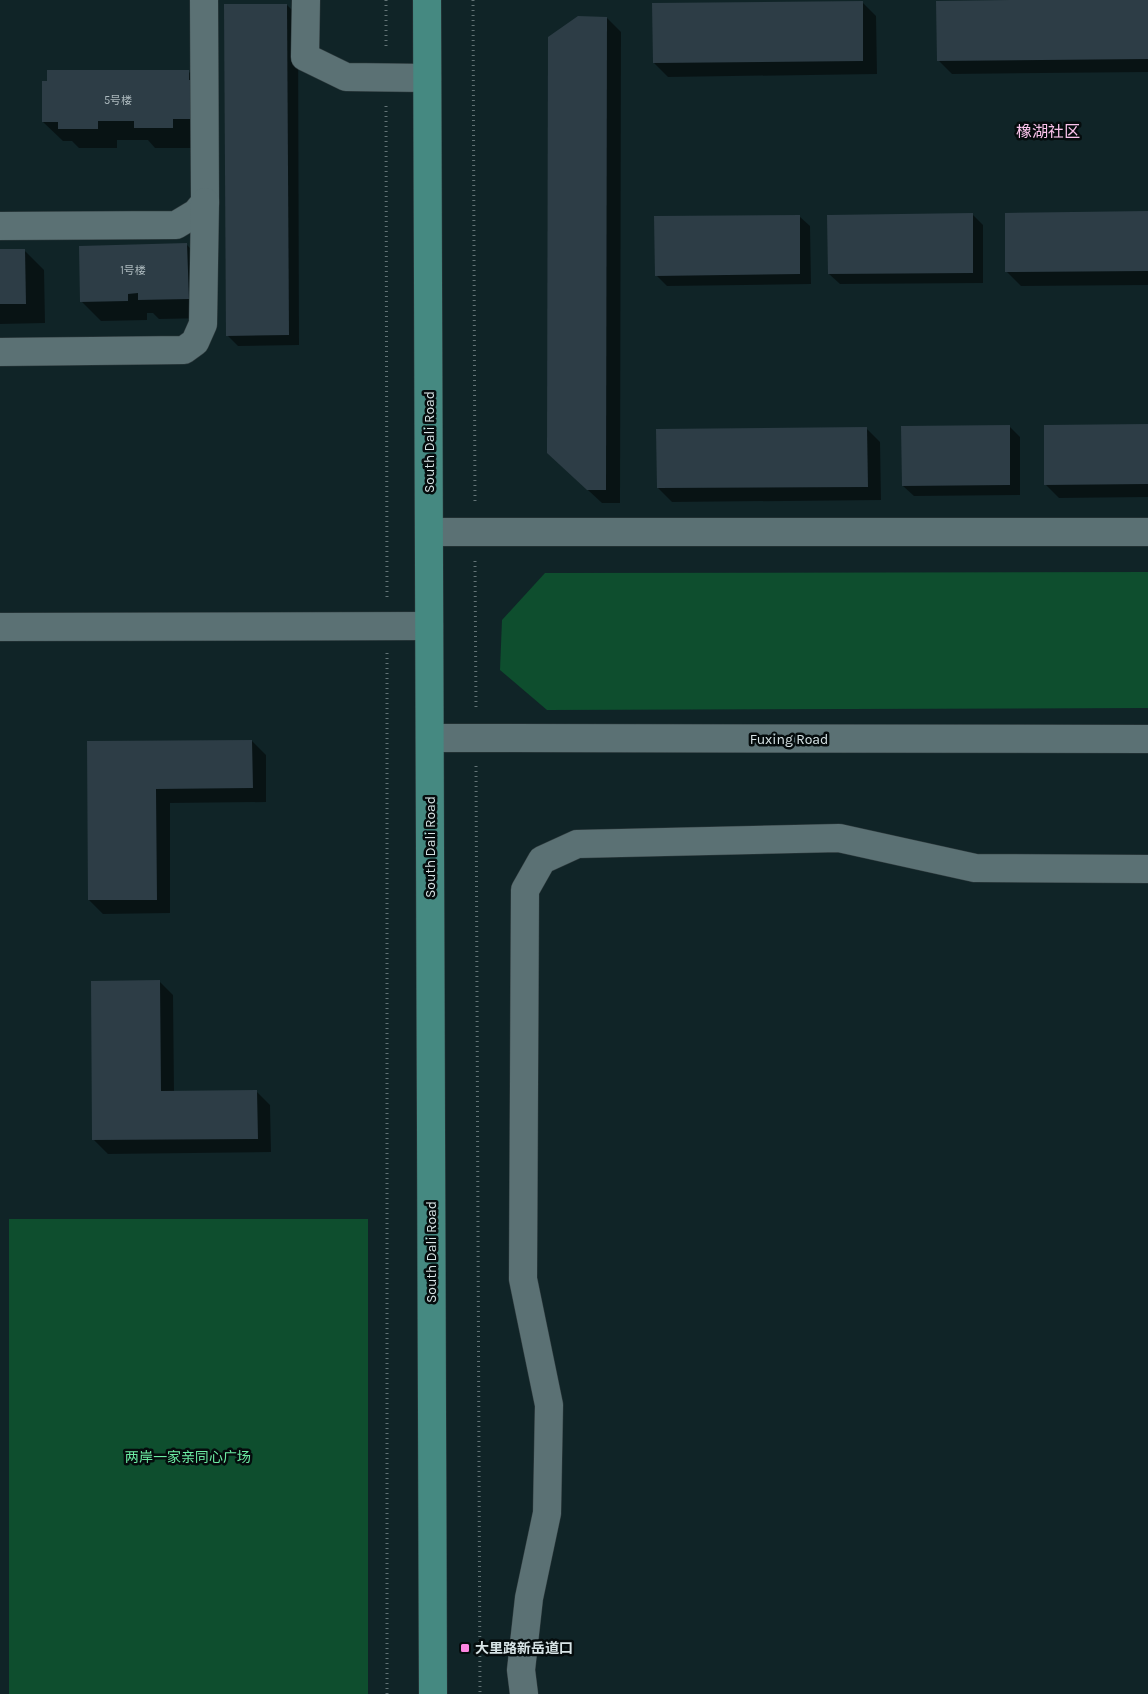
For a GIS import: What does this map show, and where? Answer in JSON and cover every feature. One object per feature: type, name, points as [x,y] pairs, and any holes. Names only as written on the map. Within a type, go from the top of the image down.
[{"type":"main road","name":"South Dali Road","points":[[427,0],[433,1694]]},
{"type":"street","points":[[0,352],[184,350],[195,342],[203,324],[205,202],[204,0]]},
{"type":"street","points":[[306,0],[305,57],[346,77],[427,78]]},
{"type":"street","points":[[0,226],[176,225],[196,213],[205,202]]},
{"type":"street","points":[[430,532],[1148,532]]},
{"type":"street","points":[[0,627],[429,626]]},
{"type":"street","name":"Fuxing Road","points":[[430,738],[1148,739]]},
{"type":"street","points":[[524,1694],[521,1670],[529,1598],[546,1513],[549,1425],[549,1405],[523,1279],[525,890],[542,860],[577,844],[839,838],[975,868],[1148,869]]},
{"type":"path","points":[[386,0],[387,1694]]},
{"type":"path","points":[[473,0],[480,1694]]},
{"type":"green space","points":[[1148,572],[1148,708],[547,710],[500,670],[502,620],[545,573]]},
{"type":"green space","name":"两岸一家亲同心广场","points":[[9,1219],[368,1219],[368,1694],[9,1694]]},
{"type":"building","points":[[1148,0],[1148,59],[937,61],[936,1]]},
{"type":"building","points":[[863,1],[863,61],[653,63],[652,3]]},
{"type":"building","points":[[224,4],[287,4],[289,335],[226,336]]},
{"type":"building","points":[[578,16],[607,17],[606,490],[587,490],[547,453],[548,37]]},
{"type":"building","points":[[47,70],[189,70],[189,80],[194,80],[194,119],[173,119],[173,128],[134,128],[134,121],[98,121],[98,129],[58,129],[58,122],[42,122],[42,81],[47,81]]},
{"type":"building","points":[[1148,211],[1148,271],[1005,272],[1005,213]]},
{"type":"building","points":[[973,213],[973,273],[828,274],[827,215]]},
{"type":"building","points":[[800,215],[800,274],[655,276],[654,216]]},
{"type":"building","points":[[187,243],[189,299],[138,300],[138,293],[128,294],[128,301],[80,302],[79,246]]},
{"type":"building","points":[[0,249],[25,249],[26,304],[0,304]]},
{"type":"building","points":[[1148,424],[1148,484],[1044,485],[1044,425]]},
{"type":"building","points":[[1010,425],[1010,485],[902,486],[901,426]]},
{"type":"building","points":[[867,427],[868,487],[657,488],[656,429]]},
{"type":"building","points":[[252,740],[253,788],[156,789],[157,900],[88,900],[87,741]]},
{"type":"building","points":[[160,980],[161,1091],[257,1090],[258,1139],[92,1140],[91,981]]},
{"type":"place","name":"大里路新岳道口","points":[[465,1648]]},
{"type":"district","name":"橡湖社区","points":[[1048,131]]}]
